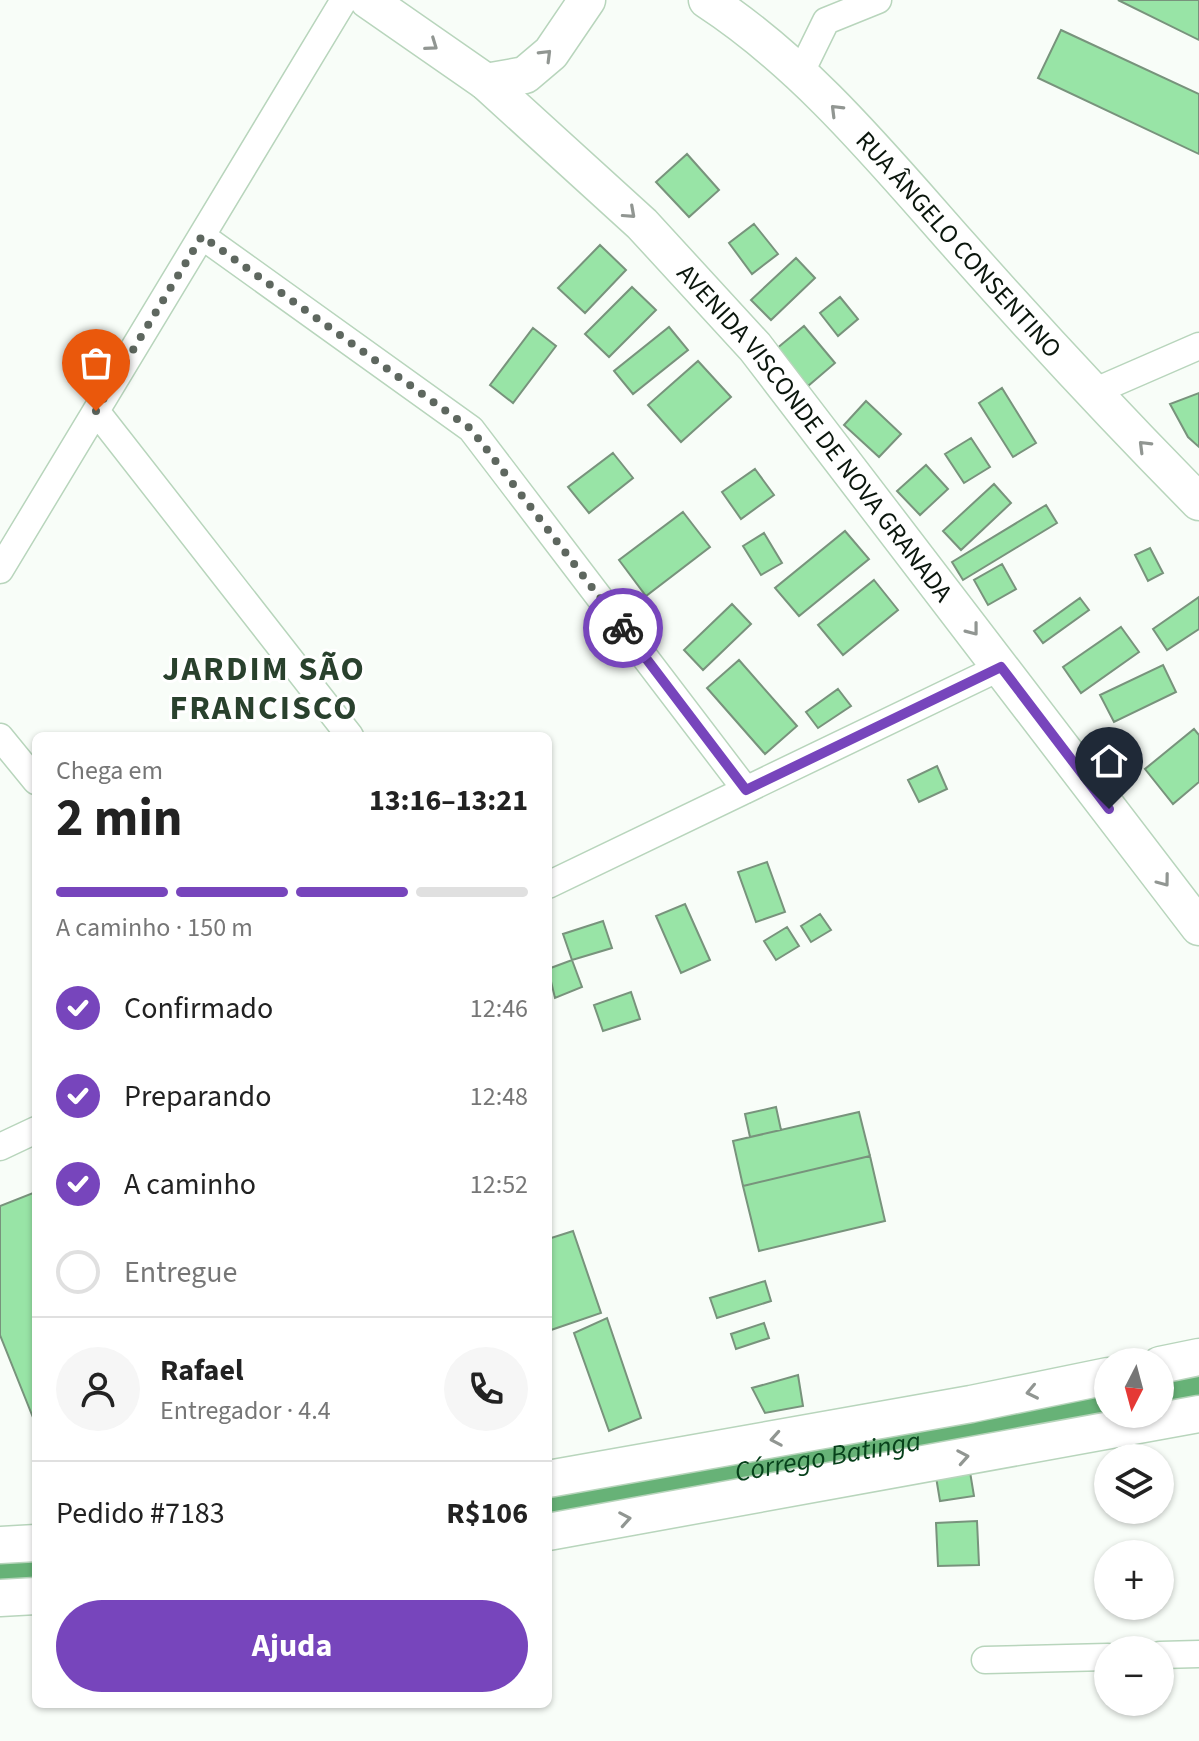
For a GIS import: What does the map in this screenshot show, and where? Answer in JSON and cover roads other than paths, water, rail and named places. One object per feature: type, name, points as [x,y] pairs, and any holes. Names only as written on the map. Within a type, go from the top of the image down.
[{"type":"main road","name":"AVENIDA VISCONDE DE NOVA GRANADA","points":[[368,0],[486,82],[642,224],[755,347],[1199,927]]},
{"type":"main road","points":[[486,82],[525,75],[551,53],[587,0]]},
{"type":"main road","name":"RUA ÂNGELO CONSENTINO","points":[[707,0],[800,74],[876,151],[1091,393],[1199,502]]},
{"type":"main road","points":[[1174,1362],[1199,1357]]},
{"type":"main road","points":[[552,1478],[971,1404],[1094,1379]]},
{"type":"main road","points":[[552,1531],[1199,1414]]},
{"type":"main road","points":[[0,1545],[32,1543]]},
{"type":"main road","points":[[0,1598],[32,1596]]},
{"type":"street","points":[[0,570],[344,0]]},
{"type":"street","points":[[800,74],[821,11],[878,0]]},
{"type":"street","points":[[202,236],[471,429],[746,790]]},
{"type":"street","points":[[1091,393],[1199,346]]},
{"type":"street","points":[[96,411],[347,732]]},
{"type":"street","points":[[552,883],[1001,667]]},
{"type":"street","points":[[0,737],[32,776]]},
{"type":"street","points":[[0,1147],[32,1132]]},
{"type":"street","points":[[1174,1655],[1199,1654]]},
{"type":"street","points":[[985,1660],[1094,1657]]},
{"type":"waterway","name":"Córrego Batinga","points":[[1174,1395],[1199,1390]]},
{"type":"waterway","name":"Córrego Batinga","points":[[552,1504],[1094,1410]]},
{"type":"waterway","name":"Córrego Batinga","points":[[0,1567],[32,1565]]},
{"type":"district","name":"JARDIM SÃO FRANCISCO","points":[[264,688]]}]
